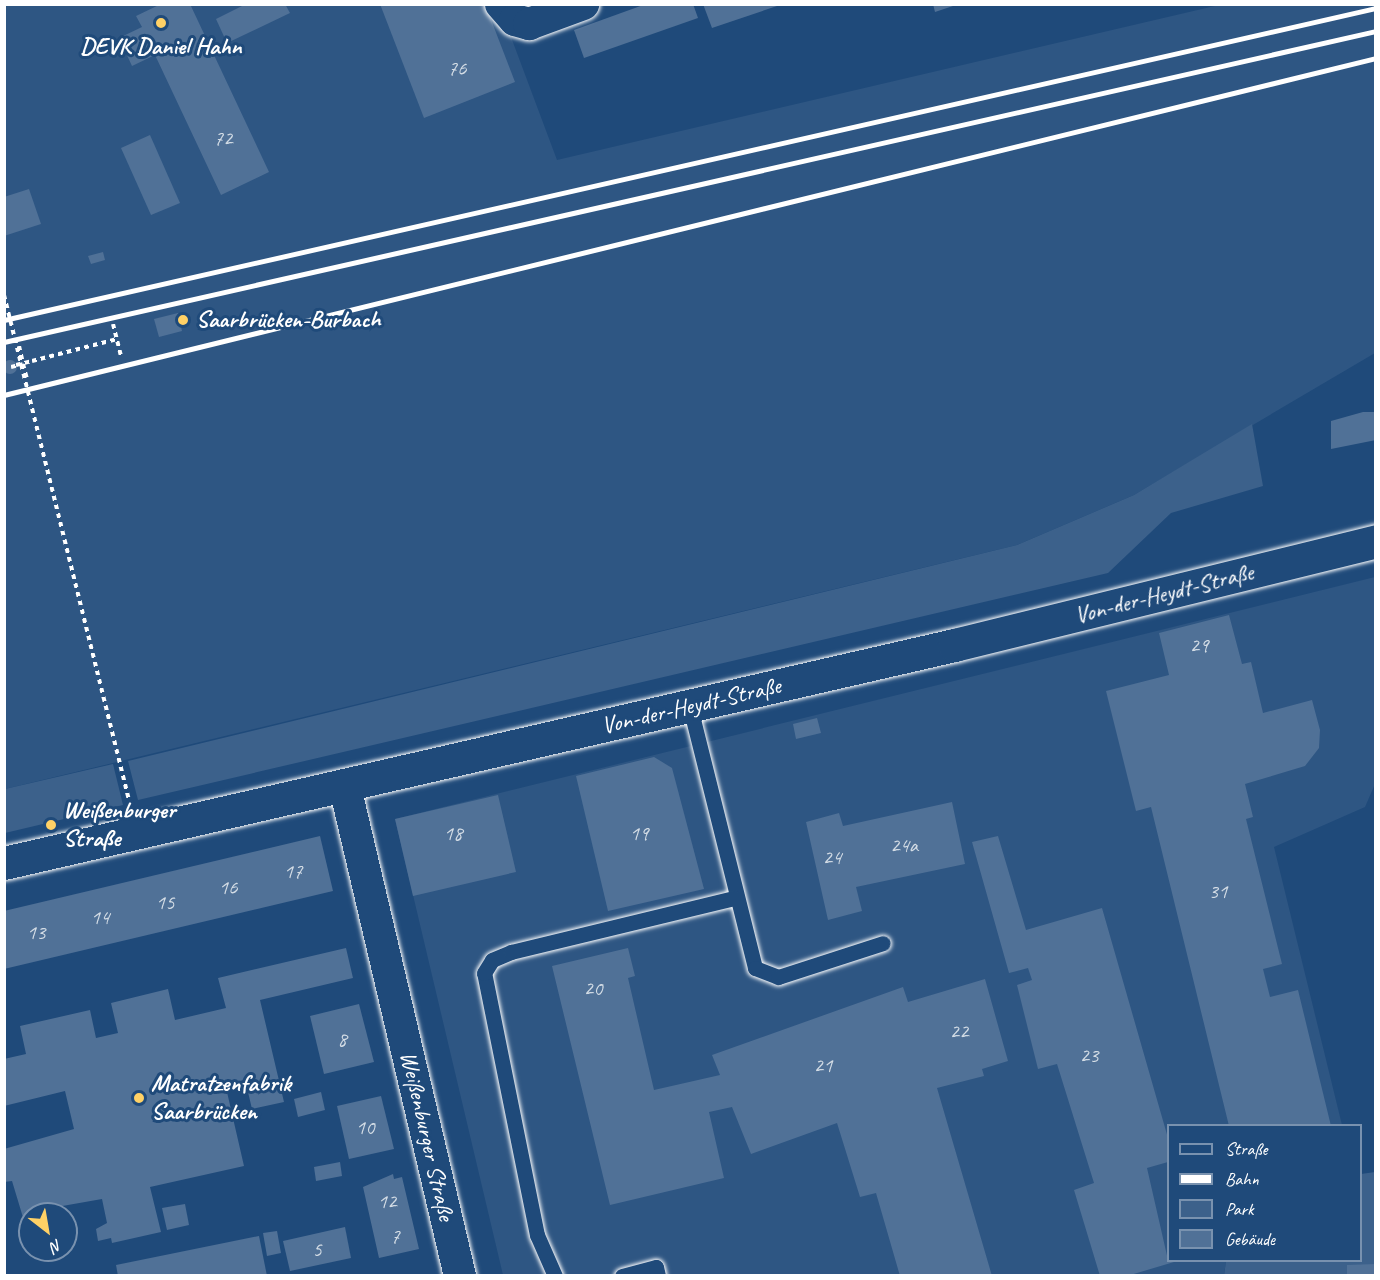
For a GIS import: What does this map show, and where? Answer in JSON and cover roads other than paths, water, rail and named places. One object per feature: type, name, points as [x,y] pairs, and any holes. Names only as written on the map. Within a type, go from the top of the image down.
[{"type":"main road","name":"Von-der-Heydt-Straße","points":[[4,863],[690,707],[1376,541]]},
{"type":"street","points":[[501,4],[515,20],[529,24],[583,4]]},
{"type":"street","name":"Weißenburger Straße","points":[[345,787],[460,1275]]},
{"type":"lane","points":[[690,707],[735,898],[755,968],[763,975],[778,977],[883,943]]},
{"type":"lane","points":[[555,1275],[537,1235],[484,973],[492,960],[511,952],[735,898]]},
{"type":"lane","points":[[622,1275],[656,1267],[658,1275]]},
{"type":"railway","points":[[4,320],[1376,8]]},
{"type":"railway","points":[[4,342],[1376,31]]},
{"type":"railway","points":[[4,395],[1376,58]]},
{"type":"place","name":"DEVK Daniel Hahn","points":[[161,23]]},
{"type":"place","name":"Saarbrücken-Burbach","points":[[183,320]]},
{"type":"place","name":"Weißenburger Straße","points":[[51,825]]},
{"type":"place","name":"Matratzenfabrik Saarbrücken","points":[[139,1098]]}]
